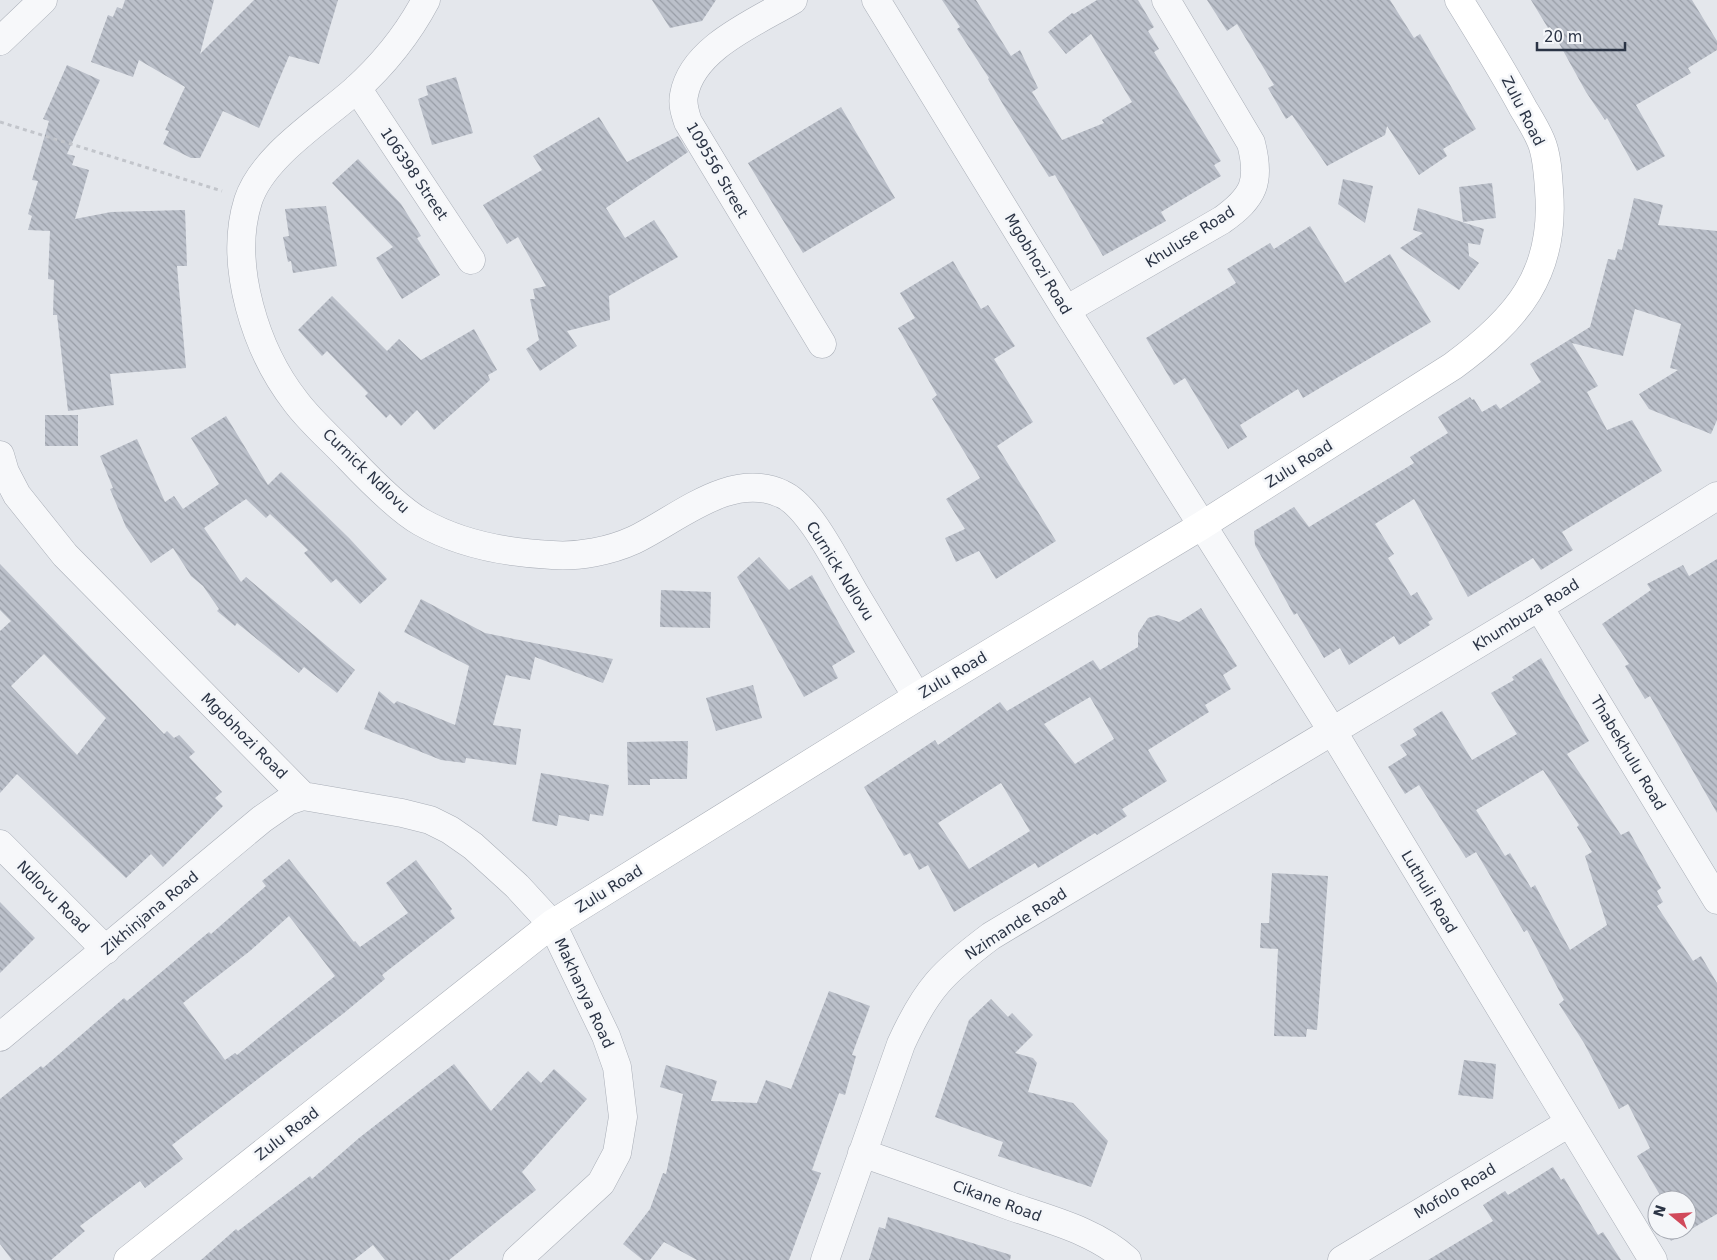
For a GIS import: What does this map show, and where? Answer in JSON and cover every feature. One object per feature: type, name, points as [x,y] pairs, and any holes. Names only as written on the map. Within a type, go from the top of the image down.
[{"type":"street","points":[[0,41],[43,0]]},
{"type":"street","name":"Curnick Ndlovu","points":[[426,0],[403,38],[357,88],[274,159],[260,178],[249,200],[243,229],[242,256],[248,298],[257,332],[275,371],[303,410],[369,478],[419,521],[447,534],[505,550],[556,556],[597,552],[632,541],[714,496],[740,489],[765,488],[785,494],[814,526],[917,697]]},
{"type":"street","name":"109556 Street","points":[[793,0],[721,43],[698,63],[688,80],[683,96],[688,122],[822,344]]},
{"type":"street","name":"Mgobhozi Road","points":[[876,0],[1201,526]]},
{"type":"street","name":"Khuluse Road","points":[[1066,310],[1222,220],[1236,210],[1250,194],[1256,181],[1256,163],[1251,144],[1166,0]]},
{"type":"street","name":"Zulu Road","points":[[128,1260],[552,924],[917,697],[1201,526],[1453,366],[1489,340],[1525,298],[1539,272],[1546,244],[1551,207],[1542,142],[1508,80],[1459,0]]},
{"type":"street","name":"106398 Street","points":[[357,88],[471,260]]},
{"type":"street","name":"Mgobhozi Road","points":[[0,455],[5,472],[17,495],[66,555],[303,796]]},
{"type":"street","name":"Khumbuza Road","points":[[1333,732],[1717,496]]},
{"type":"street","name":"Luthuli Road","points":[[1201,526],[1333,732],[1653,1260]]},
{"type":"street","name":"Thabekhulu Road","points":[[1539,607],[1717,900]]},
{"type":"street","name":"Nzimande Road","points":[[825,1260],[862,1153],[911,1022],[927,994],[942,975],[991,936],[1333,732]]},
{"type":"street","points":[[303,796],[402,812],[430,820],[450,830],[473,846],[517,886],[552,924]]},
{"type":"street","name":"Zikhinjana Road","points":[[0,1037],[262,819],[288,801],[303,796]]},
{"type":"street","name":"Ndlovu Road","points":[[0,844],[106,950]]},
{"type":"street","name":"Makhanya Road","points":[[517,1260],[601,1183],[617,1153],[623,1117],[617,1067],[606,1036],[552,924]]},
{"type":"street","name":"Mofolo Road","points":[[1342,1260],[1371,1252],[1569,1123]]},
{"type":"street","name":"Cikane Road","points":[[862,1153],[1092,1236],[1118,1252],[1127,1260]]},
{"type":"path","points":[[0,122],[249,200]]},
{"type":"building","points":[[125,0],[214,0],[200,54],[254,0],[338,0],[319,64],[289,56],[259,128],[223,111],[200,158],[191,158],[163,144],[169,131],[165,130],[185,87],[139,60],[133,77],[91,62],[108,15],[113,17],[117,7],[122,9]]},
{"type":"building","points":[[652,0],[716,0],[702,21],[670,28]]},
{"type":"building","points":[[942,0],[976,0],[1011,56],[1020,50],[1038,88],[1032,92],[1062,140],[1104,123],[1102,120],[1132,102],[1091,34],[1066,54],[1048,32],[1072,13],[1074,14],[1097,0],[1138,0],[1154,27],[1148,31],[1159,49],[1154,52],[1221,161],[1214,165],[1221,176],[1161,212],[1166,221],[1103,256],[1055,175],[1049,177],[1007,111],[989,78],[957,29],[960,27]]},
{"type":"building","points":[[1207,0],[1390,0],[1414,38],[1420,34],[1476,129],[1443,149],[1447,156],[1419,175],[1387,126],[1385,135],[1327,166],[1292,115],[1286,119],[1268,88],[1274,85],[1237,24],[1227,31]]},
{"type":"building","points":[[1531,0],[1692,0],[1717,41],[1717,50],[1688,68],[1691,73],[1636,105],[1665,156],[1637,171],[1607,118],[1605,120],[1586,92],[1550,27],[1548,28]]},
{"type":"building","points":[[67,65],[100,80],[67,154],[75,156],[72,165],[89,170],[75,219],[111,212],[185,210],[187,266],[177,266],[186,368],[110,374],[114,405],[68,411],[57,315],[53,315],[54,280],[48,279],[50,231],[28,230],[32,216],[28,214],[38,181],[32,180],[49,121],[43,119]]},
{"type":"building","points":[[456,77],[473,133],[432,145],[418,99],[428,95],[426,86]]},
{"type":"building","points":[[841,107],[895,198],[803,253],[748,163]]},
{"type":"building","points":[[599,117],[627,162],[678,136],[688,152],[606,208],[625,238],[654,220],[678,257],[609,296],[610,320],[567,331],[577,346],[540,371],[526,349],[539,340],[530,299],[535,299],[533,289],[546,286],[518,237],[507,244],[483,205],[542,170],[533,156]]},
{"type":"building","points":[[358,159],[401,204],[421,236],[417,238],[440,275],[402,299],[376,258],[393,247],[332,183]]},
{"type":"building","points":[[1343,179],[1373,186],[1365,223],[1338,204]]},
{"type":"building","points":[[1492,183],[1496,218],[1463,222],[1459,187]]},
{"type":"building","points":[[1634,198],[1663,205],[1658,225],[1717,231],[1717,420],[1711,434],[1649,409],[1639,394],[1678,370],[1670,368],[1681,324],[1635,309],[1623,356],[1572,343],[1598,386],[1587,392],[1607,430],[1632,420],[1662,471],[1562,532],[1573,550],[1541,570],[1533,558],[1468,597],[1414,499],[1375,524],[1394,554],[1388,558],[1411,596],[1417,592],[1433,619],[1428,622],[1430,625],[1399,645],[1394,636],[1349,665],[1340,648],[1324,658],[1297,613],[1294,615],[1255,545],[1254,531],[1294,507],[1309,527],[1414,463],[1410,457],[1448,433],[1438,417],[1470,397],[1472,400],[1474,399],[1482,412],[1496,404],[1500,409],[1541,382],[1530,364],[1590,327],[1608,259],[1615,260],[1618,249],[1622,250]]},
{"type":"building","points":[[326,206],[337,266],[293,273],[291,261],[288,262],[283,237],[289,236],[285,209]]},
{"type":"building","points":[[1418,208],[1484,229],[1480,245],[1468,243],[1469,256],[1479,263],[1459,290],[1400,248],[1423,233],[1413,230]]},
{"type":"building","points":[[1310,226],[1345,283],[1390,254],[1431,322],[1303,398],[1298,389],[1240,425],[1247,437],[1228,449],[1185,378],[1174,385],[1146,338],[1236,283],[1227,269],[1270,243],[1274,249]]},
{"type":"building","points":[[953,261],[981,309],[988,305],[1015,346],[994,359],[1033,422],[997,446],[1056,541],[996,579],[979,551],[956,562],[945,538],[965,529],[946,499],[980,478],[932,399],[937,395],[898,328],[915,318],[900,293]]},
{"type":"building","points":[[332,296],[387,351],[399,339],[421,360],[474,329],[497,370],[488,375],[490,380],[434,430],[417,410],[401,426],[390,414],[386,418],[365,396],[368,393],[327,351],[322,356],[298,330]]},
{"type":"building","points":[[45,415],[78,415],[78,446],[45,446]]},
{"type":"building","points":[[226,416],[268,485],[281,472],[349,538],[387,579],[360,604],[336,579],[331,583],[304,553],[308,550],[270,514],[266,518],[246,499],[204,528],[241,582],[246,577],[355,670],[337,693],[304,667],[299,673],[237,623],[235,626],[217,611],[219,609],[203,586],[191,576],[173,548],[151,563],[126,527],[110,489],[113,488],[100,456],[137,439],[165,502],[174,496],[183,509],[219,484],[191,438]]},
{"type":"building","points":[[759,557],[789,590],[812,575],[855,652],[832,666],[838,678],[804,697],[737,577]]},
{"type":"building","points":[[1717,559],[1717,813],[1650,696],[1645,699],[1625,666],[1629,664],[1602,624],[1651,590],[1647,584],[1683,565],[1689,576]]},
{"type":"building","points":[[0,564],[164,734],[167,731],[174,738],[179,735],[195,752],[189,757],[222,792],[215,798],[223,806],[163,867],[151,854],[126,878],[17,774],[0,793],[0,631],[11,621],[0,610]],"holes":[[[44,654],[106,718],[77,755],[11,686]]]},
{"type":"building","points":[[661,590],[711,592],[710,628],[660,627]]},
{"type":"building","points":[[421,599],[485,633],[613,659],[603,683],[535,657],[530,680],[506,675],[493,725],[521,729],[516,765],[466,758],[465,763],[441,760],[364,729],[379,691],[394,704],[397,701],[455,725],[469,666],[404,632]]},
{"type":"building","points":[[1201,608],[1237,666],[1223,675],[1231,689],[1205,705],[1209,712],[1148,750],[1167,781],[1122,809],[1127,816],[1097,835],[1095,833],[1038,868],[1035,863],[954,912],[928,865],[919,870],[910,853],[904,856],[864,787],[935,740],[938,745],[1000,702],[1007,711],[1093,660],[1100,670],[1138,647],[1138,633],[1148,618],[1158,615],[1179,622]],"holes":[[[1090,697],[1114,739],[1075,764],[1044,724]],[[1001,783],[1030,831],[969,869],[938,823]]]},
{"type":"building","points":[[1541,658],[1589,741],[1567,754],[1621,835],[1629,831],[1661,888],[1657,891],[1663,902],[1657,906],[1693,961],[1701,956],[1717,983],[1717,1214],[1697,1226],[1697,1190],[1657,1190],[1637,1156],[1650,1148],[1628,1104],[1619,1109],[1584,1043],[1559,1004],[1564,1000],[1527,930],[1524,932],[1476,852],[1466,858],[1419,785],[1405,794],[1388,767],[1407,755],[1400,745],[1417,735],[1413,729],[1442,711],[1472,760],[1517,734],[1491,693],[1514,680],[1512,677]],"holes":[[[1543,770],[1579,825],[1577,827],[1592,852],[1585,856],[1607,925],[1570,950],[1535,885],[1531,888],[1510,853],[1505,856],[1476,810]]]},
{"type":"building","points":[[753,685],[762,718],[716,731],[706,698]]},
{"type":"building","points":[[688,741],[687,779],[650,779],[650,785],[628,785],[627,742]]},
{"type":"building","points":[[541,773],[609,785],[603,816],[590,814],[589,821],[559,815],[557,826],[532,821]]},
{"type":"building","points":[[289,859],[354,942],[360,947],[408,913],[386,883],[416,860],[452,909],[450,911],[455,918],[382,975],[385,979],[344,1013],[172,1145],[183,1159],[145,1188],[140,1181],[80,1226],[85,1231],[51,1260],[12,1260],[0,1244],[0,1099],[41,1066],[43,1068],[124,998],[127,1001],[209,932],[211,934],[266,886],[262,881]],"holes":[[[289,916],[335,976],[237,1055],[235,1053],[225,1060],[183,1003],[250,951]]]},
{"type":"building","points":[[1272,873],[1328,876],[1317,1030],[1307,1029],[1306,1037],[1274,1036],[1278,949],[1260,948],[1261,923],[1269,923]]},
{"type":"building","points":[[0,902],[35,938],[0,973]]},
{"type":"building","points":[[829,991],[870,1006],[852,1055],[856,1056],[845,1095],[839,1093],[812,1170],[821,1173],[789,1260],[697,1260],[664,1242],[650,1260],[643,1260],[623,1244],[650,1209],[663,1173],[666,1174],[683,1094],[660,1087],[666,1065],[717,1081],[711,1101],[757,1103],[766,1080],[791,1089]]},
{"type":"building","points":[[991,999],[1008,1017],[1012,1013],[1033,1035],[1015,1053],[1033,1058],[1037,1063],[1028,1092],[1073,1103],[1108,1141],[1091,1187],[998,1156],[1003,1142],[935,1117],[969,1020]]},
{"type":"building","points":[[1464,1060],[1496,1064],[1493,1099],[1458,1095]]},
{"type":"building","points":[[454,1064],[491,1111],[528,1071],[541,1083],[554,1069],[587,1099],[522,1172],[536,1190],[449,1260],[385,1260],[373,1245],[354,1260],[201,1260],[236,1229],[238,1231],[310,1176],[312,1179],[359,1138]]},
{"type":"building","points":[[1553,1167],[1561,1180],[1564,1178],[1598,1235],[1603,1232],[1621,1260],[1428,1260],[1493,1221],[1483,1205],[1505,1191],[1508,1195]]},
{"type":"building","points":[[888,1217],[1011,1255],[1010,1260],[869,1260],[879,1227],[885,1229]]}]
